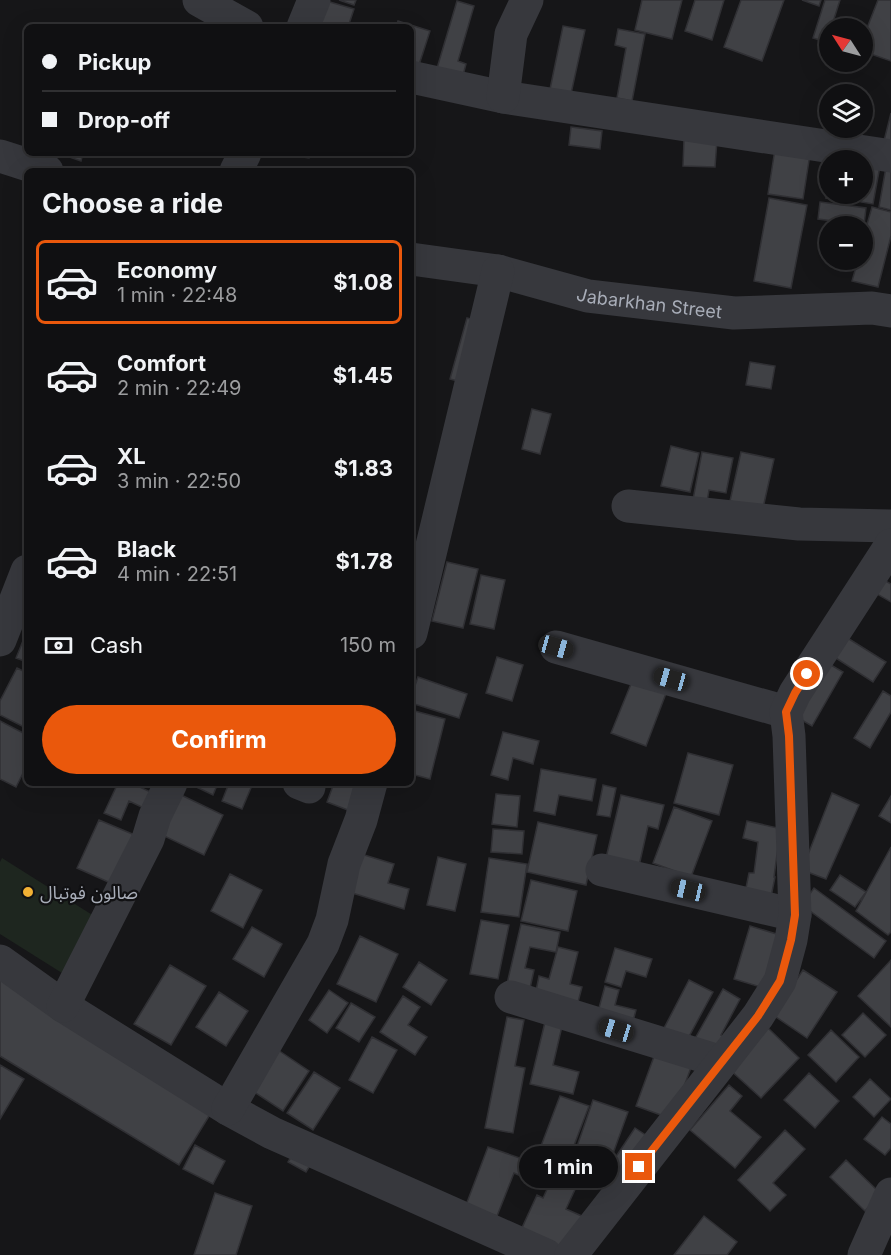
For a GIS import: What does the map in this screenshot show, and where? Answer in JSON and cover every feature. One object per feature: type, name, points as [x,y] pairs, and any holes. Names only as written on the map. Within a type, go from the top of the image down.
[{"type":"street","points":[[199,0],[242,24]]},
{"type":"street","points":[[304,24],[314,0]]},
{"type":"street","points":[[503,97],[511,34],[527,0]]},
{"type":"street","points":[[414,78],[503,97],[891,156]]},
{"type":"street","points":[[0,156],[38,168]]},
{"type":"street","name":"Jabarkhan Street","points":[[414,259],[498,271],[588,297],[734,313],[872,308],[891,311]]},
{"type":"street","points":[[414,621],[498,271]]},
{"type":"street","points":[[628,506],[800,524],[891,526]]},
{"type":"street","points":[[571,1255],[758,1016],[780,981],[795,915],[789,736],[786,712],[795,693],[891,545]]},
{"type":"street","points":[[0,640],[24,580]]},
{"type":"street","points":[[556,647],[786,712]]},
{"type":"street","points":[[63,1006],[148,838],[155,816],[170,786]]},
{"type":"street","points":[[228,1109],[323,944],[332,920],[344,864],[361,820],[370,786]]},
{"type":"street","points":[[602,870],[795,915]]},
{"type":"street","points":[[0,961],[63,1006],[228,1109],[272,1133],[546,1255]]},
{"type":"street","points":[[511,998],[722,1062]]},
{"type":"street","points":[[864,1255],[891,1194]]},
{"type":"shaded area","name":"صالون فوتبال","points":[[2,858],[105,923],[70,978],[0,934],[0,862]]},
{"type":"building","points":[[323,0],[354,9],[349,24],[315,24]]},
{"type":"building","points":[[339,0],[356,0],[354,5]]},
{"type":"building","points":[[642,0],[682,0],[672,39],[635,30]]},
{"type":"building","points":[[695,0],[724,0],[712,40],[685,31]]},
{"type":"building","points":[[741,0],[784,0],[762,61],[724,47]]},
{"type":"building","points":[[802,0],[821,0],[819,6]]},
{"type":"building","points":[[825,0],[840,0],[834,18],[819,18]]},
{"type":"building","points":[[878,0],[891,0],[891,61],[873,55],[873,18],[871,18]]},
{"type":"building","points":[[457,1],[474,6],[458,61],[466,64],[461,83],[435,75]]},
{"type":"building","points":[[819,19],[819,40],[813,38]]},
{"type":"building","points":[[414,26],[430,31],[418,68],[414,67]]},
{"type":"building","points":[[563,26],[585,30],[569,103],[548,99]]},
{"type":"building","points":[[618,29],[645,34],[632,101],[617,98],[626,48],[615,45]]},
{"type":"building","points":[[891,113],[891,142],[884,141]]},
{"type":"building","points":[[571,127],[602,131],[600,149],[569,145]]},
{"type":"building","points":[[684,139],[717,140],[715,167],[683,166]]},
{"type":"building","points":[[775,149],[810,154],[803,199],[768,194]]},
{"type":"building","points":[[67,156],[82,156],[81,161]]},
{"type":"building","points":[[873,165],[880,166],[873,204]]},
{"type":"building","points":[[886,167],[891,168],[891,210],[879,207]]},
{"type":"building","points":[[769,198],[807,205],[791,288],[754,281]]},
{"type":"building","points":[[820,204],[866,208],[865,216],[819,216],[818,219]]},
{"type":"building","points":[[872,207],[891,212],[891,236],[878,287],[852,281],[855,270],[873,270],[873,216],[869,216]]},
{"type":"building","points":[[467,318],[482,322],[465,383],[450,379]]},
{"type":"building","points":[[750,362],[775,366],[771,389],[746,385]]},
{"type":"building","points":[[532,409],[551,414],[540,454],[522,449]]},
{"type":"building","points":[[671,446],[699,453],[690,492],[661,486]]},
{"type":"building","points":[[702,452],[733,458],[726,493],[709,490],[705,513],[691,510]]},
{"type":"building","points":[[741,452],[774,459],[763,508],[730,501]]},
{"type":"building","points":[[447,562],[478,569],[463,628],[432,621]]},
{"type":"building","points":[[481,575],[505,580],[494,629],[470,624]]},
{"type":"building","points":[[877,576],[891,584],[891,602],[870,590]]},
{"type":"building","points":[[841,634],[886,662],[873,682],[828,653]]},
{"type":"building","points":[[24,638],[24,661],[16,658]]},
{"type":"building","points":[[497,657],[523,665],[512,701],[486,693]]},
{"type":"building","points":[[824,661],[843,672],[812,726],[793,715]]},
{"type":"building","points":[[17,668],[24,672],[24,727],[0,715],[0,701]]},
{"type":"building","points":[[418,677],[467,694],[459,718],[414,704],[414,688]]},
{"type":"building","points":[[633,679],[670,683],[646,746],[611,733]]},
{"type":"building","points":[[883,691],[891,696],[891,712],[870,748],[854,738]]},
{"type":"building","points":[[414,711],[445,719],[430,779],[414,775]]},
{"type":"building","points":[[0,721],[24,733],[24,771],[16,787],[0,779]]},
{"type":"building","points":[[503,732],[539,741],[533,764],[513,758],[508,780],[491,775]]},
{"type":"building","points":[[688,753],[733,765],[719,815],[674,803]]},
{"type":"building","points":[[541,769],[596,779],[592,801],[559,795],[555,815],[534,811]]},
{"type":"building","points":[[603,785],[616,788],[610,817],[597,815]]},
{"type":"building","points":[[117,786],[138,786],[155,794],[148,810],[129,801],[121,820],[104,813]]},
{"type":"building","points":[[194,786],[217,786],[213,795]]},
{"type":"building","points":[[228,786],[252,786],[242,809],[222,801]]},
{"type":"building","points":[[333,786],[363,786],[353,812],[327,802]]},
{"type":"building","points":[[832,793],[859,805],[826,879],[802,870]]},
{"type":"building","points":[[179,794],[223,815],[204,855],[160,834]]},
{"type":"building","points":[[496,794],[520,796],[517,827],[492,824]]},
{"type":"building","points":[[621,795],[664,805],[658,829],[648,826],[639,866],[606,858]]},
{"type":"building","points":[[891,796],[891,823],[879,816]]},
{"type":"building","points":[[674,807],[712,821],[691,877],[653,863]]},
{"type":"building","points":[[99,820],[137,836],[115,885],[77,868]]},
{"type":"building","points":[[747,821],[782,829],[771,897],[745,893],[749,873],[754,873],[758,842],[743,838]]},
{"type":"building","points":[[538,822],[597,835],[586,885],[527,872]]},
{"type":"building","points":[[493,829],[524,831],[522,854],[491,852]]},
{"type":"building","points":[[891,847],[891,932],[888,935],[856,911]]},
{"type":"building","points":[[361,854],[394,864],[388,883],[409,889],[404,909],[349,892]]},
{"type":"building","points":[[438,857],[466,864],[455,911],[427,905]]},
{"type":"building","points":[[489,858],[527,864],[519,917],[481,912]]},
{"type":"building","points":[[230,874],[262,890],[243,928],[211,911]]},
{"type":"building","points":[[840,875],[866,892],[855,907],[830,890]]},
{"type":"building","points":[[531,880],[577,891],[568,931],[521,921]]},
{"type":"building","points":[[814,888],[886,941],[874,958],[802,905]]},
{"type":"building","points":[[481,920],[509,925],[498,979],[470,974]]},
{"type":"building","points":[[521,924],[560,932],[556,952],[530,947],[525,968],[534,970],[529,993],[506,988]]},
{"type":"building","points":[[750,926],[780,935],[764,988],[734,979]]},
{"type":"building","points":[[252,927],[282,944],[264,977],[233,959]]},
{"type":"building","points":[[360,936],[398,954],[376,1002],[337,984]]},
{"type":"building","points":[[558,947],[578,952],[570,984],[582,987],[577,1006],[535,996],[539,976],[549,979]]},
{"type":"building","points":[[615,948],[652,959],[646,977],[626,971],[621,987],[605,982]]},
{"type":"building","points":[[891,960],[891,1027],[858,996]]},
{"type":"building","points":[[419,962],[447,980],[431,1005],[403,987]]},
{"type":"building","points":[[170,965],[206,986],[171,1045],[134,1024]]},
{"type":"building","points":[[803,970],[837,992],[807,1038],[773,1015]]},
{"type":"building","points":[[0,977],[214,1108],[179,1165],[0,1056]]},
{"type":"building","points":[[689,980],[713,992],[685,1044],[662,1032]]},
{"type":"building","points":[[605,986],[619,990],[615,1005],[636,1010],[631,1029],[596,1019]]},
{"type":"building","points":[[723,989],[740,999],[721,1035],[734,1039],[726,1053],[693,1042]]},
{"type":"building","points":[[329,990],[348,1003],[327,1033],[309,1020]]},
{"type":"building","points":[[219,992],[248,1011],[226,1046],[196,1027]]},
{"type":"building","points":[[403,996],[420,1007],[408,1025],[427,1037],[415,1055],[380,1032]]},
{"type":"building","points":[[351,1003],[375,1017],[359,1042],[336,1028]]},
{"type":"building","points":[[863,1013],[886,1035],[865,1057],[842,1035]]},
{"type":"building","points":[[507,1017],[524,1020],[515,1066],[525,1068],[513,1133],[485,1128]]},
{"type":"building","points":[[546,1018],[563,1022],[553,1065],[579,1072],[573,1094],[530,1084]]},
{"type":"building","points":[[768,1028],[799,1058],[761,1098],[729,1069]]},
{"type":"building","points":[[831,1030],[859,1057],[836,1082],[808,1055]]},
{"type":"building","points":[[372,1037],[397,1050],[373,1093],[349,1080]]},
{"type":"building","points":[[278,1050],[309,1071],[283,1111],[251,1090]]},
{"type":"building","points":[[656,1051],[692,1065],[672,1119],[636,1106]]},
{"type":"building","points":[[0,1065],[24,1079],[0,1119]]},
{"type":"building","points":[[314,1072],[340,1088],[313,1130],[287,1113]]},
{"type":"building","points":[[809,1073],[839,1101],[815,1128],[784,1100]]},
{"type":"building","points":[[870,1079],[891,1099],[874,1117],[853,1097]]},
{"type":"building","points":[[729,1085],[742,1096],[730,1111],[761,1137],[735,1168],[690,1130]]},
{"type":"building","points":[[560,1096],[589,1106],[570,1156],[541,1146]]},
{"type":"building","points":[[593,1100],[628,1112],[606,1173],[572,1161]]},
{"type":"building","points":[[882,1117],[891,1124],[891,1148],[885,1155],[864,1139]]},
{"type":"building","points":[[635,1128],[647,1136],[622,1175],[609,1167]]},
{"type":"building","points":[[785,1130],[805,1149],[773,1183],[786,1195],[770,1211],[738,1180]]},
{"type":"building","points":[[195,1145],[225,1161],[213,1184],[183,1169]]},
{"type":"building","points":[[297,1147],[315,1157],[306,1172],[288,1162]]},
{"type":"building","points":[[488,1147],[534,1163],[528,1179],[514,1173],[497,1216],[466,1205]]},
{"type":"building","points":[[846,1160],[881,1194],[865,1211],[830,1177]]},
{"type":"building","points":[[555,1172],[578,1183],[566,1209],[584,1217],[568,1252],[521,1230],[537,1195],[543,1198]]},
{"type":"building","points":[[215,1193],[252,1206],[236,1255],[194,1255]]},
{"type":"building","points":[[704,1216],[737,1242],[727,1255],[674,1255]]},
{"type":"place","name":"صالون فوتبال","points":[[28,892]]},
{"type":"route","points":[[639,1167],[758,1016],[780,981],[795,915],[789,736],[786,712],[807,674]]}]
